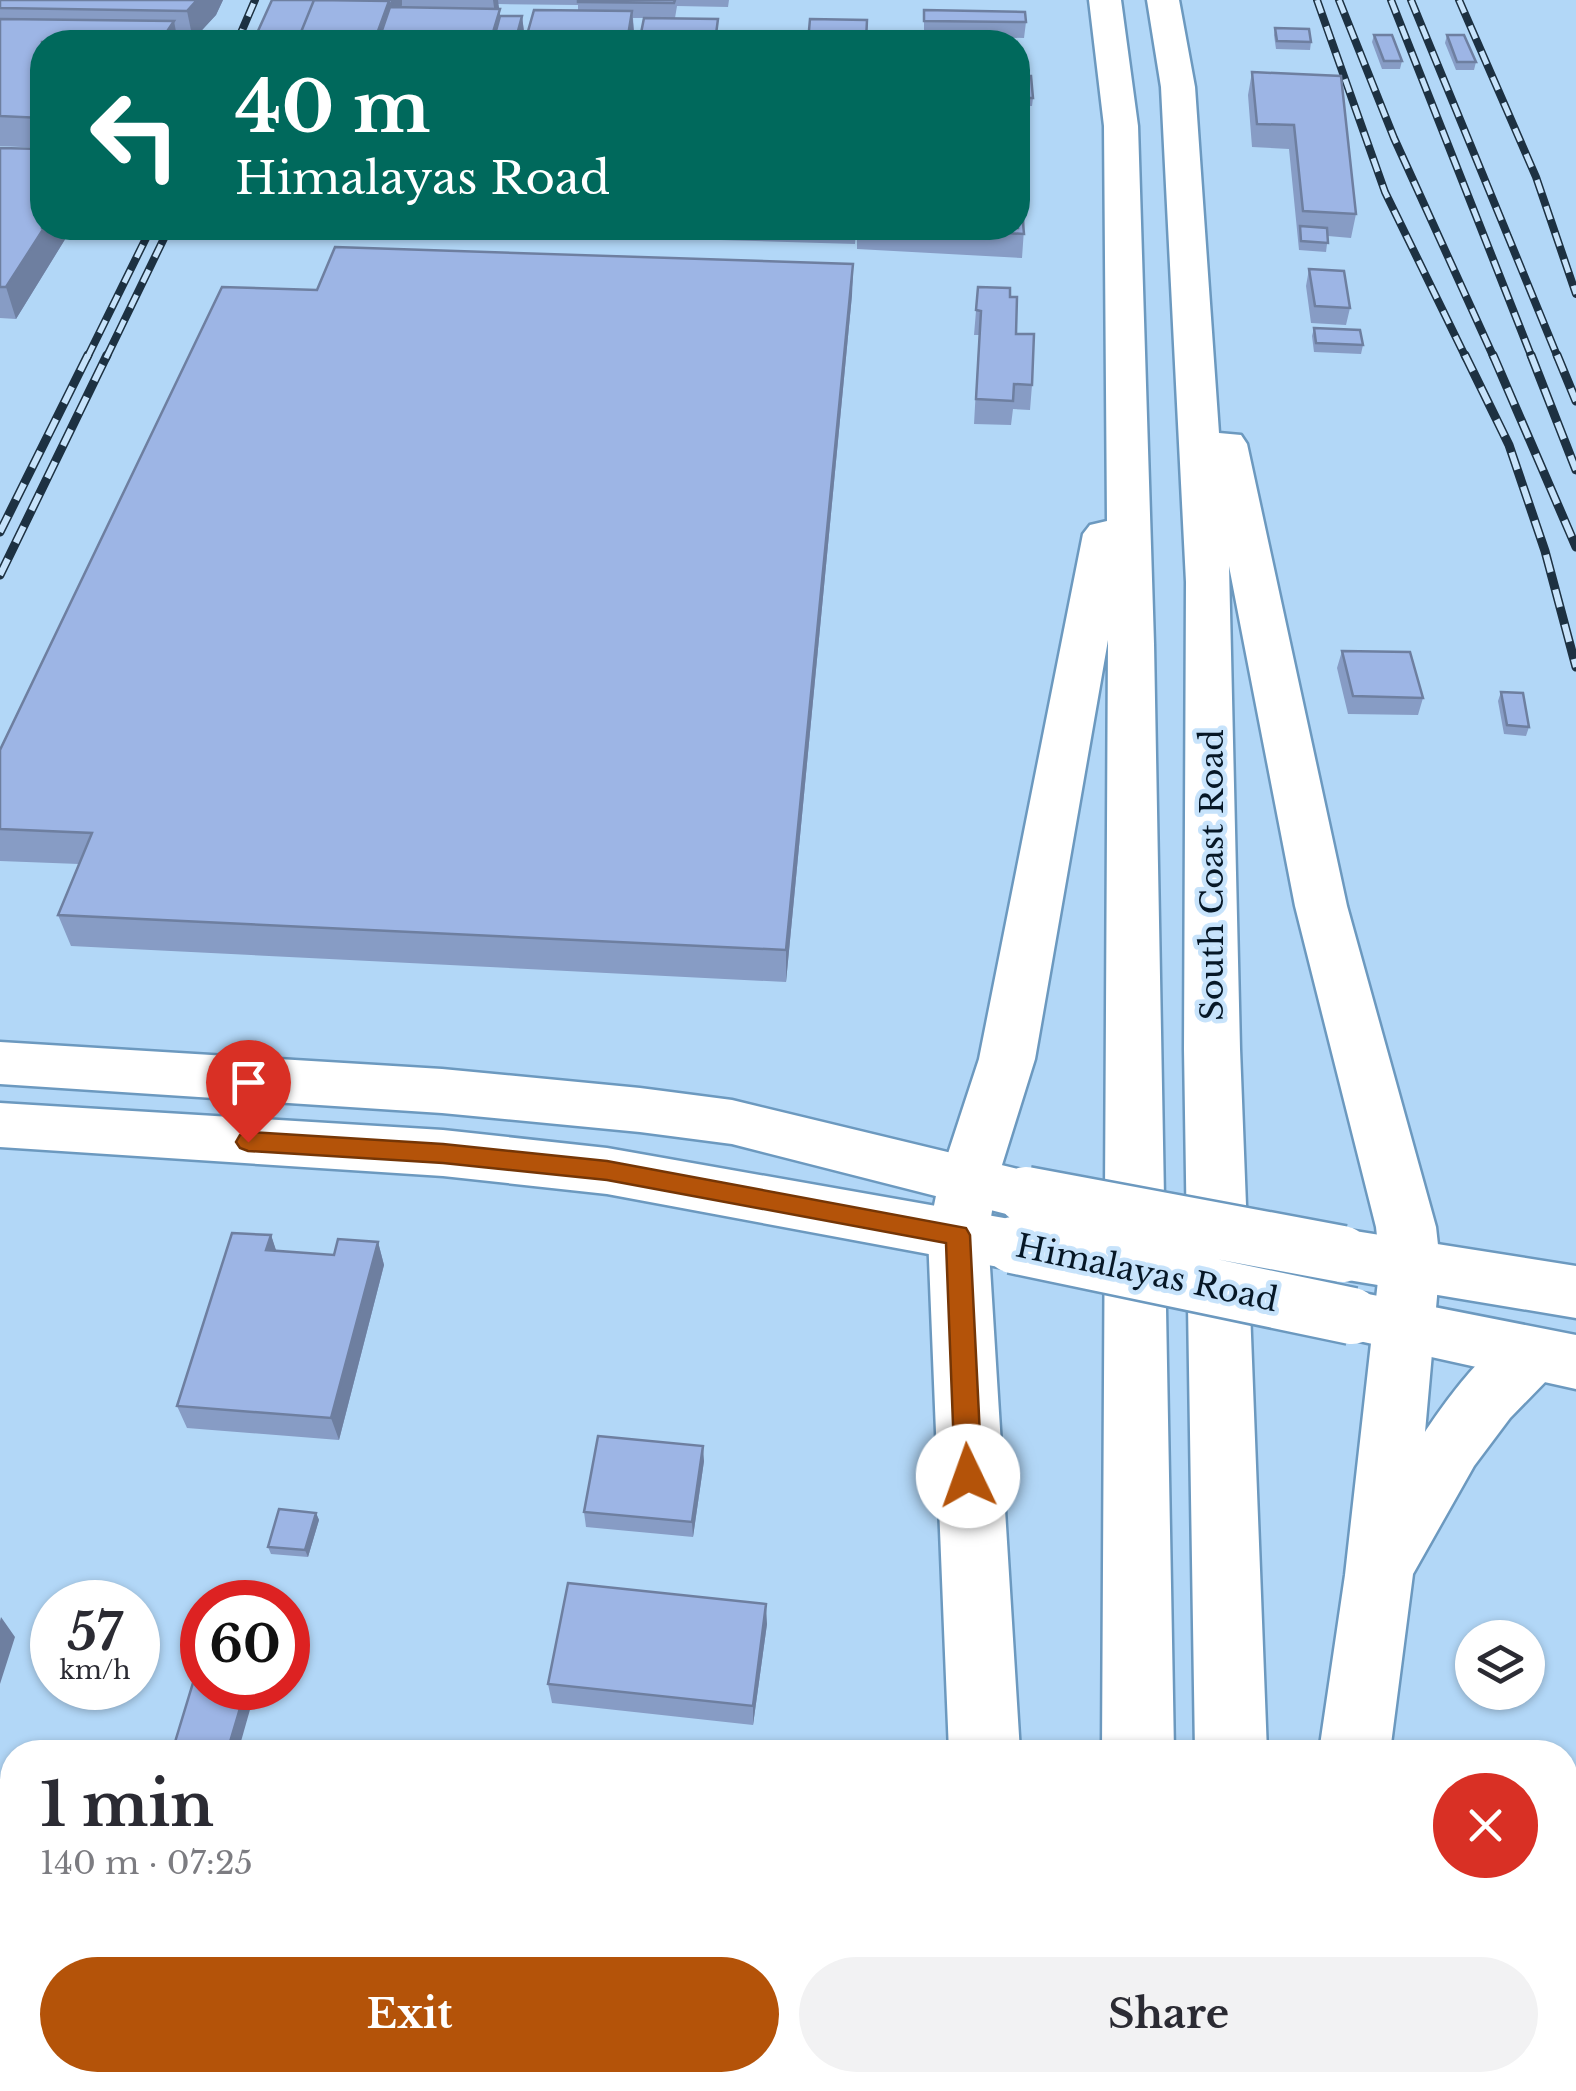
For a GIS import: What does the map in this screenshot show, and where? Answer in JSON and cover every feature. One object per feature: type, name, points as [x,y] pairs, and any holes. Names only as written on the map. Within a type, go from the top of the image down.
[{"type":"main road","points":[[1105,0],[1116,63],[1122,210],[1131,644],[1138,1740]]},
{"type":"main road","name":"South Coast Road","points":[[1163,0],[1178,87],[1187,210],[1212,698],[1212,1068],[1231,1740]]},
{"type":"main road","points":[[1122,210],[1187,210]]},
{"type":"main road","points":[[1199,399],[1230,452],[1321,906],[1406,1226],[1410,1263],[1379,1323],[1380,1575],[1357,1740]]},
{"type":"main road","points":[[984,1740],[991,1214],[1006,1060],[1124,433]]},
{"type":"main road","name":"Himalayas Road","points":[[0,1063],[442,1091],[732,1122],[991,1214],[1379,1323],[1553,1359]]},
{"type":"main road","name":"Himalayas Road","points":[[0,1125],[443,1154],[607,1171],[1342,1254],[1576,1292]]},
{"type":"main road","points":[[1380,1575],[1416,1504],[1478,1405],[1497,1383],[1553,1359]]},
{"type":"building","points":[[0,0],[197,0],[187,11],[0,8]]},
{"type":"building","points":[[272,0],[314,0],[302,30],[258,30]]},
{"type":"building","points":[[314,0],[389,1],[378,30],[302,30]]},
{"type":"building","points":[[578,0],[675,0],[674,3]]},
{"type":"building","points":[[390,7],[500,9],[494,30],[382,30]]},
{"type":"building","points":[[534,10],[632,11],[629,30],[528,30]]},
{"type":"building","points":[[924,10],[1025,12],[1026,22],[924,21]]},
{"type":"building","points":[[500,16],[522,16],[518,30],[496,30]]},
{"type":"building","points":[[644,18],[718,19],[717,30],[642,30]]},
{"type":"building","points":[[0,19],[174,21],[168,30],[30,30],[30,117],[0,116]]},
{"type":"building","points":[[810,19],[867,20],[867,30],[809,30]]},
{"type":"building","points":[[1275,28],[1309,29],[1311,42],[1277,41]]},
{"type":"building","points":[[1374,35],[1392,35],[1402,61],[1384,61]]},
{"type":"building","points":[[1447,35],[1464,35],[1476,62],[1457,62]]},
{"type":"building","points":[[1252,72],[1341,76],[1356,214],[1303,211],[1294,125],[1257,124]]},
{"type":"building","points":[[0,148],[30,149],[30,240],[36,240],[6,287],[0,287]]},
{"type":"building","points":[[1300,226],[1327,228],[1328,243],[1301,241]]},
{"type":"building","points":[[335,247],[853,264],[786,950],[58,915],[92,833],[0,829],[0,750],[222,287],[317,290]]},
{"type":"building","points":[[1309,269],[1344,271],[1350,308],[1315,306]]},
{"type":"building","points":[[978,287],[1010,288],[1010,297],[1017,297],[1016,334],[1034,334],[1032,385],[1014,384],[1013,401],[976,399],[981,311],[976,310]]},
{"type":"building","points":[[1314,328],[1360,330],[1363,345],[1316,343]]},
{"type":"building","points":[[1342,651],[1410,652],[1423,698],[1353,696]]},
{"type":"building","points":[[1501,692],[1523,693],[1529,727],[1507,725]]},
{"type":"building","points":[[232,1233],[271,1235],[266,1250],[334,1255],[338,1239],[378,1242],[331,1418],[177,1406]]},
{"type":"building","points":[[598,1436],[703,1446],[692,1522],[584,1512]]},
{"type":"building","points":[[279,1509],[316,1513],[305,1550],[268,1547]]},
{"type":"building","points":[[568,1583],[766,1604],[753,1706],[548,1684]]},
{"type":"building","points":[[185,1710],[239,1710],[231,1740],[176,1740]]},
{"type":"railway","points":[[242,30],[255,0]]},
{"type":"railway","points":[[1317,0],[1385,192],[1466,358]]},
{"type":"railway","points":[[1339,0],[1394,138],[1494,358]]},
{"type":"railway","points":[[1391,0],[1532,358]]},
{"type":"railway","points":[[1411,0],[1558,358]]},
{"type":"railway","points":[[1459,0],[1536,177],[1576,294]]},
{"type":"railway","points":[[87,358],[145,240]]},
{"type":"railway","points":[[106,358],[163,240]]},
{"type":"railway","points":[[0,532],[88,355]]},
{"type":"railway","points":[[0,575],[107,355]]},
{"type":"railway","points":[[1465,355],[1509,445],[1545,551],[1576,667]]},
{"type":"railway","points":[[1493,355],[1576,547]]},
{"type":"railway","points":[[1531,355],[1576,470]]},
{"type":"railway","points":[[1557,355],[1576,401]]},
{"type":"route","points":[[248,1142],[443,1154],[607,1171],[958,1235],[968,1476]]}]
